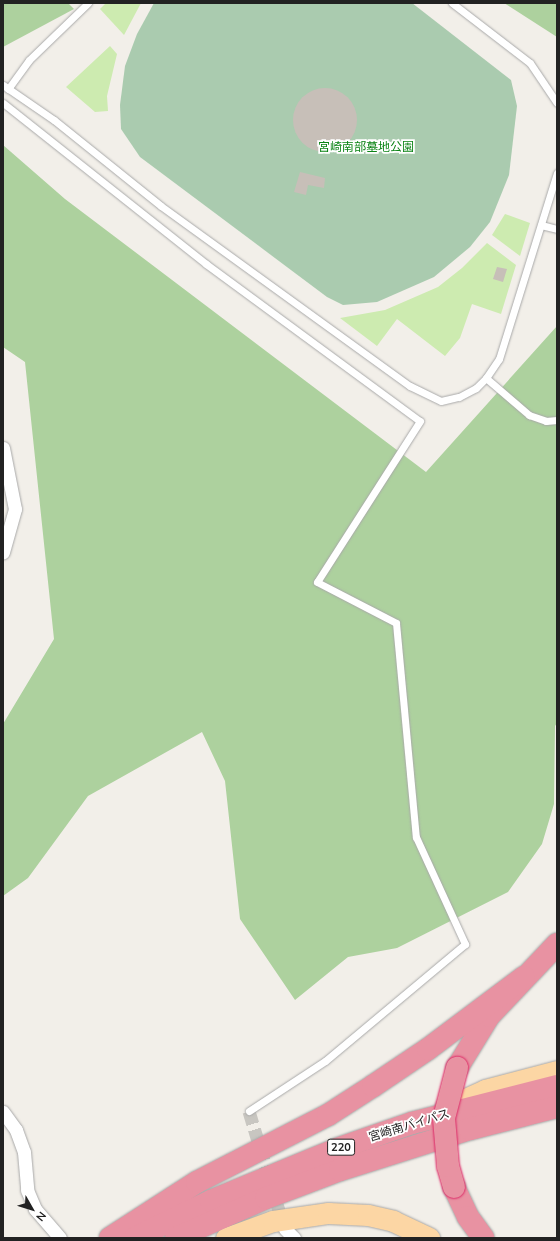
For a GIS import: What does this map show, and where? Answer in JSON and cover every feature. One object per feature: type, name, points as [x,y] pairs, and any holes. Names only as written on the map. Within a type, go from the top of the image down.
[{"type":"highway","points":[[483,1238],[468,1217],[454,1187],[448,1166],[444,1118],[457,1068],[489,1016],[524,977],[557,944]]},
{"type":"highway","points":[[110,1238],[197,1182],[328,1115],[374,1086],[440,1041],[524,977]]},
{"type":"highway","name":"宮崎南バイパス","points":[[135,1238],[268,1177],[412,1122],[557,1086]]},
{"type":"highway","name":"宮崎南バイパス","points":[[176,1238],[266,1198],[408,1147],[557,1107]]},
{"type":"highway","points":[[408,1147],[461,1140],[557,1120]]},
{"type":"main road","points":[[412,1122],[485,1090],[557,1071]]},
{"type":"main road","points":[[226,1238],[273,1221],[328,1213],[368,1215],[393,1221],[429,1238]]},
{"type":"street","points":[[3,448],[15,509],[3,552]]},
{"type":"street","points":[[3,1112],[16,1130],[24,1152],[27,1190],[35,1209],[60,1238]]},
{"type":"lane","points":[[88,3],[29,60],[5,87],[54,120],[160,206],[424,395],[441,401],[459,397],[476,388],[486,378],[499,359],[507,338],[557,173]]},
{"type":"lane","points":[[452,3],[530,63],[557,103]]},
{"type":"lane","points":[[3,103],[206,264],[420,421],[317,582],[396,623],[416,837],[465,944],[325,1061],[249,1111]]},
{"type":"lane","points":[[541,225],[557,229]]},
{"type":"lane","points":[[486,378],[529,415],[546,421],[557,420]]},
{"type":"green space","points":[[3,3],[68,3],[74,9],[3,47]]},
{"type":"green space","points":[[106,3],[141,3],[124,35],[100,9]]},
{"type":"green space","name":"宮崎南部墓地公園","points":[[154,3],[412,3],[511,80],[517,106],[509,175],[490,222],[470,247],[434,277],[377,302],[343,305],[327,297],[140,157],[121,129],[120,105],[125,66],[137,34]]},
{"type":"green space","points":[[504,3],[557,3],[557,37]]},
{"type":"green space","points":[[110,46],[117,54],[107,96],[108,111],[95,112],[66,87]]},
{"type":"green space","points":[[3,145],[65,199],[426,472],[557,326],[557,723],[555,726],[554,804],[542,844],[508,892],[397,948],[348,957],[295,1000],[240,919],[225,781],[202,732],[88,796],[28,878],[3,896],[3,724],[54,639],[25,362],[3,347]]},
{"type":"green space","points":[[505,214],[530,223],[520,256],[492,235]]},
{"type":"green space","points":[[487,243],[516,265],[501,314],[472,304],[460,338],[445,356],[397,319],[377,346],[340,318],[385,310],[438,287],[462,268]]},
{"type":"building","points":[[319,88],[331,88],[348,97],[355,108],[357,120],[355,132],[348,143],[331,152],[319,152],[307,147],[298,138],[293,126],[293,114],[298,102],[307,93]]},
{"type":"building","points":[[300,172],[325,178],[324,188],[308,185],[306,195],[294,192]]},
{"type":"building","points":[[497,267],[507,269],[503,282],[493,279]]},
{"type":"tunnel","points":[[249,1111],[284,1227]]}]
